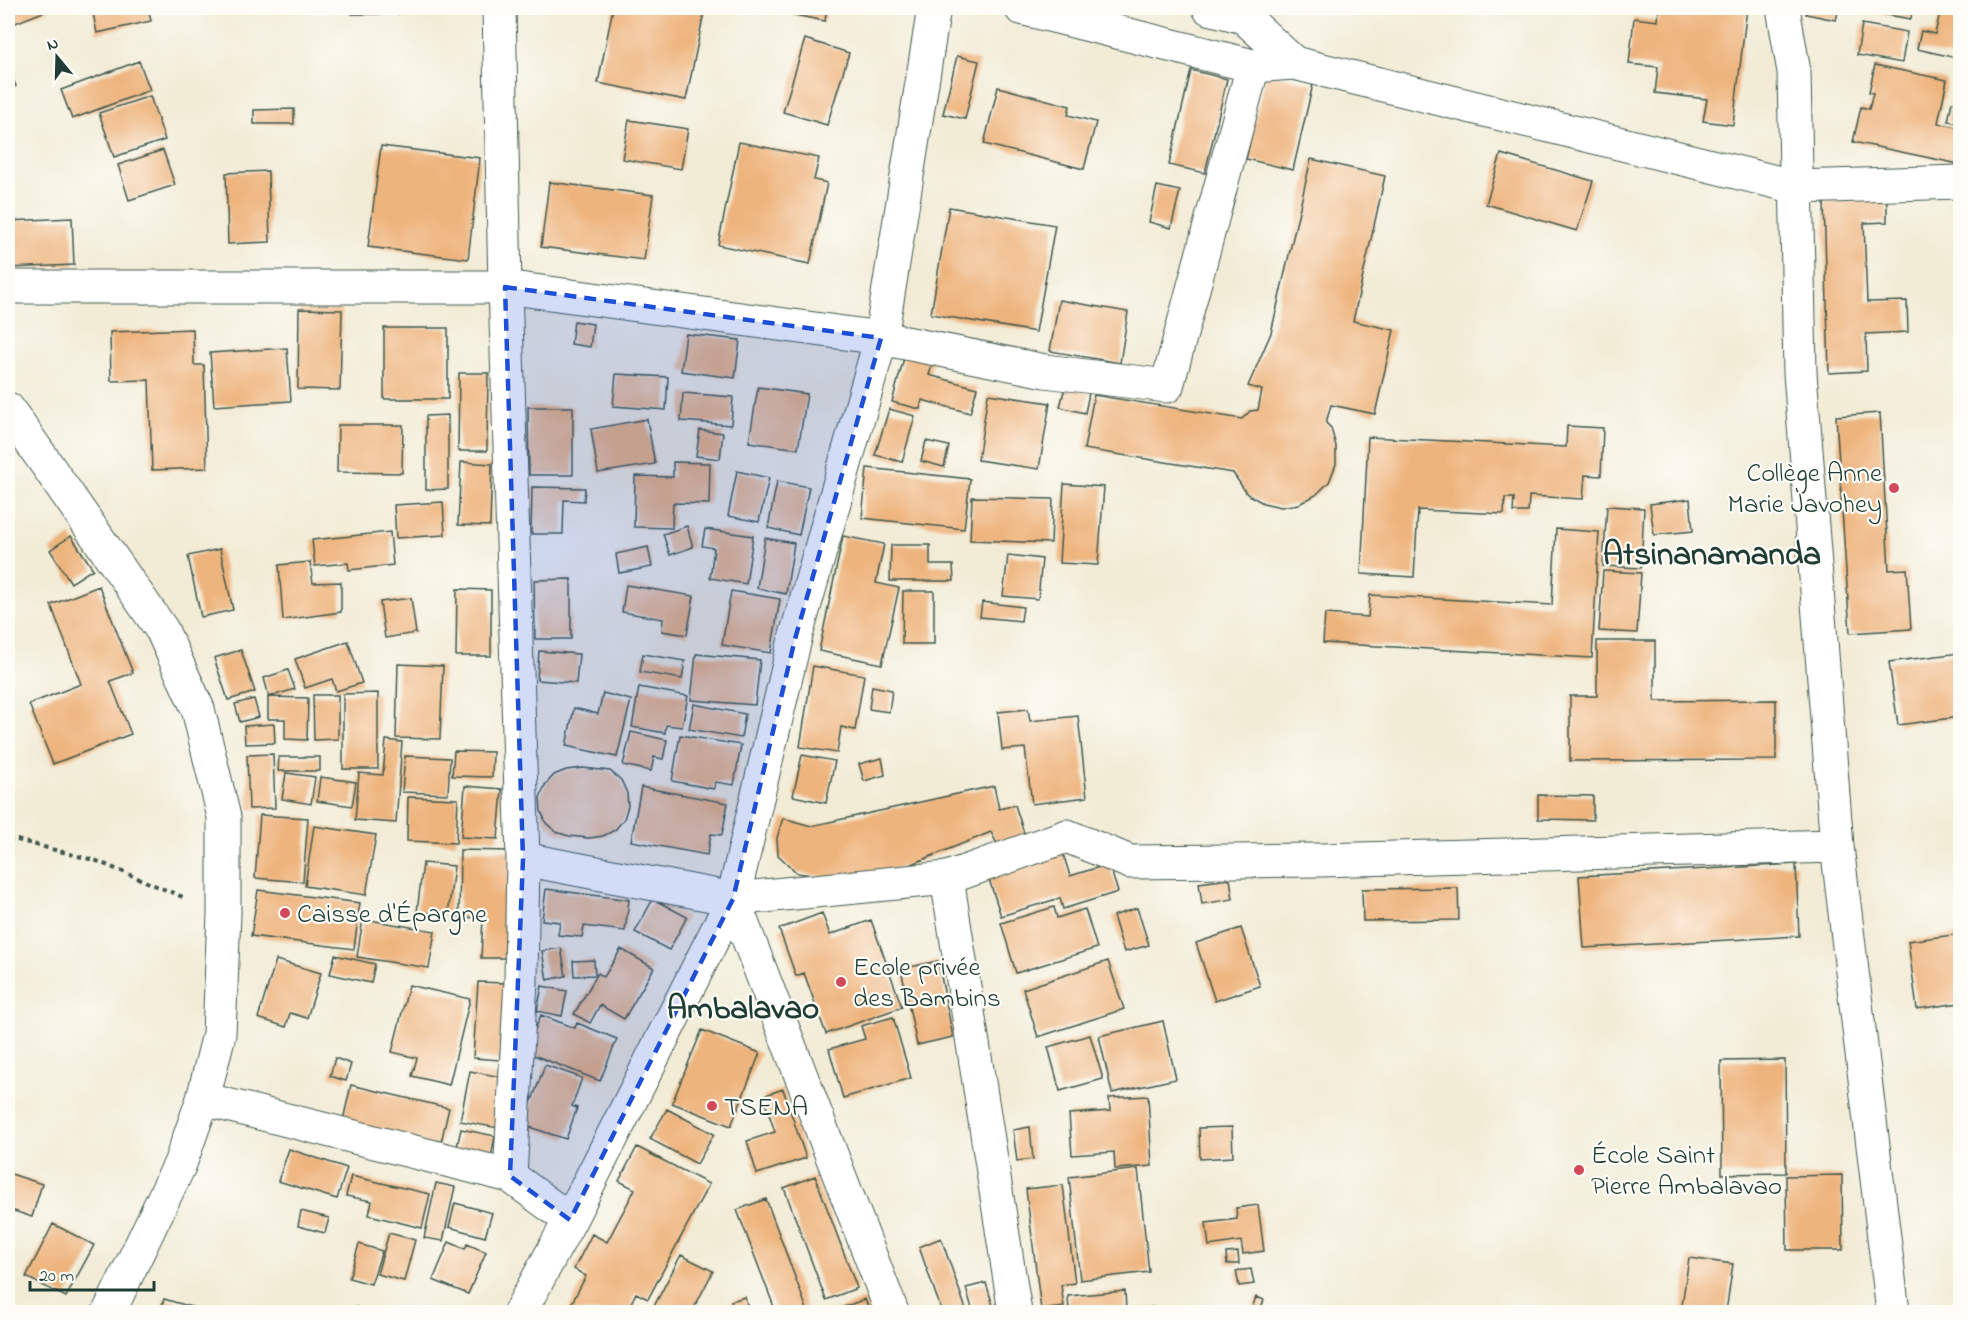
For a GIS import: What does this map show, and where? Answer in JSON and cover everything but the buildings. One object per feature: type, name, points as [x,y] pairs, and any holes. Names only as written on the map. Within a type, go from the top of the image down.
[{"type":"street","points":[[499,8],[523,859],[521,981],[510,1176]]},
{"type":"street","points":[[519,1312],[570,1220],[732,899],[795,639],[881,338],[934,8]]},
{"type":"street","points":[[1021,8],[1094,17],[1253,66],[1294,63],[1796,187],[1960,182]]},
{"type":"street","points":[[1209,8],[1244,17],[1294,63]]},
{"type":"street","points":[[1783,8],[1794,72],[1800,373],[1837,846],[1893,1312]]},
{"type":"street","points":[[8,286],[506,287],[881,338],[1045,371],[1167,386],[1253,66]]},
{"type":"street","points":[[8,409],[162,630],[198,709],[224,817],[224,915],[219,1034],[203,1099],[180,1164],[109,1312]]},
{"type":"street","points":[[523,859],[732,899],[947,878],[1067,836],[1130,862],[1321,860],[1837,846]]},
{"type":"street","points":[[947,878],[1015,1312]]},
{"type":"street","points":[[732,899],[892,1312]]},
{"type":"street","points":[[203,1099],[510,1176],[570,1220]]},
{"type":"path","points":[[8,841],[17,840],[97,861],[224,915]]},
{"type":"highlighted area","points":[[505,287],[881,338],[795,639],[733,899],[570,1220],[510,1176],[523,859]]},
{"type":"place","name":"Collège Anne Marie Javohey","points":[[1894,488]]},
{"type":"place","name":"Caisse d'Épargne","points":[[285,913]]},
{"type":"place","name":"Ecole privée des Bambins","points":[[841,982]]},
{"type":"place","name":"TSENA","points":[[712,1106]]},
{"type":"place","name":"École Saint Pierre Ambalavao","points":[[1579,1170]]},
{"type":"district","name":"Atsinanamanda","points":[[1712,552]]},
{"type":"district","name":"Ambalavao","points":[[743,1006]]}]
